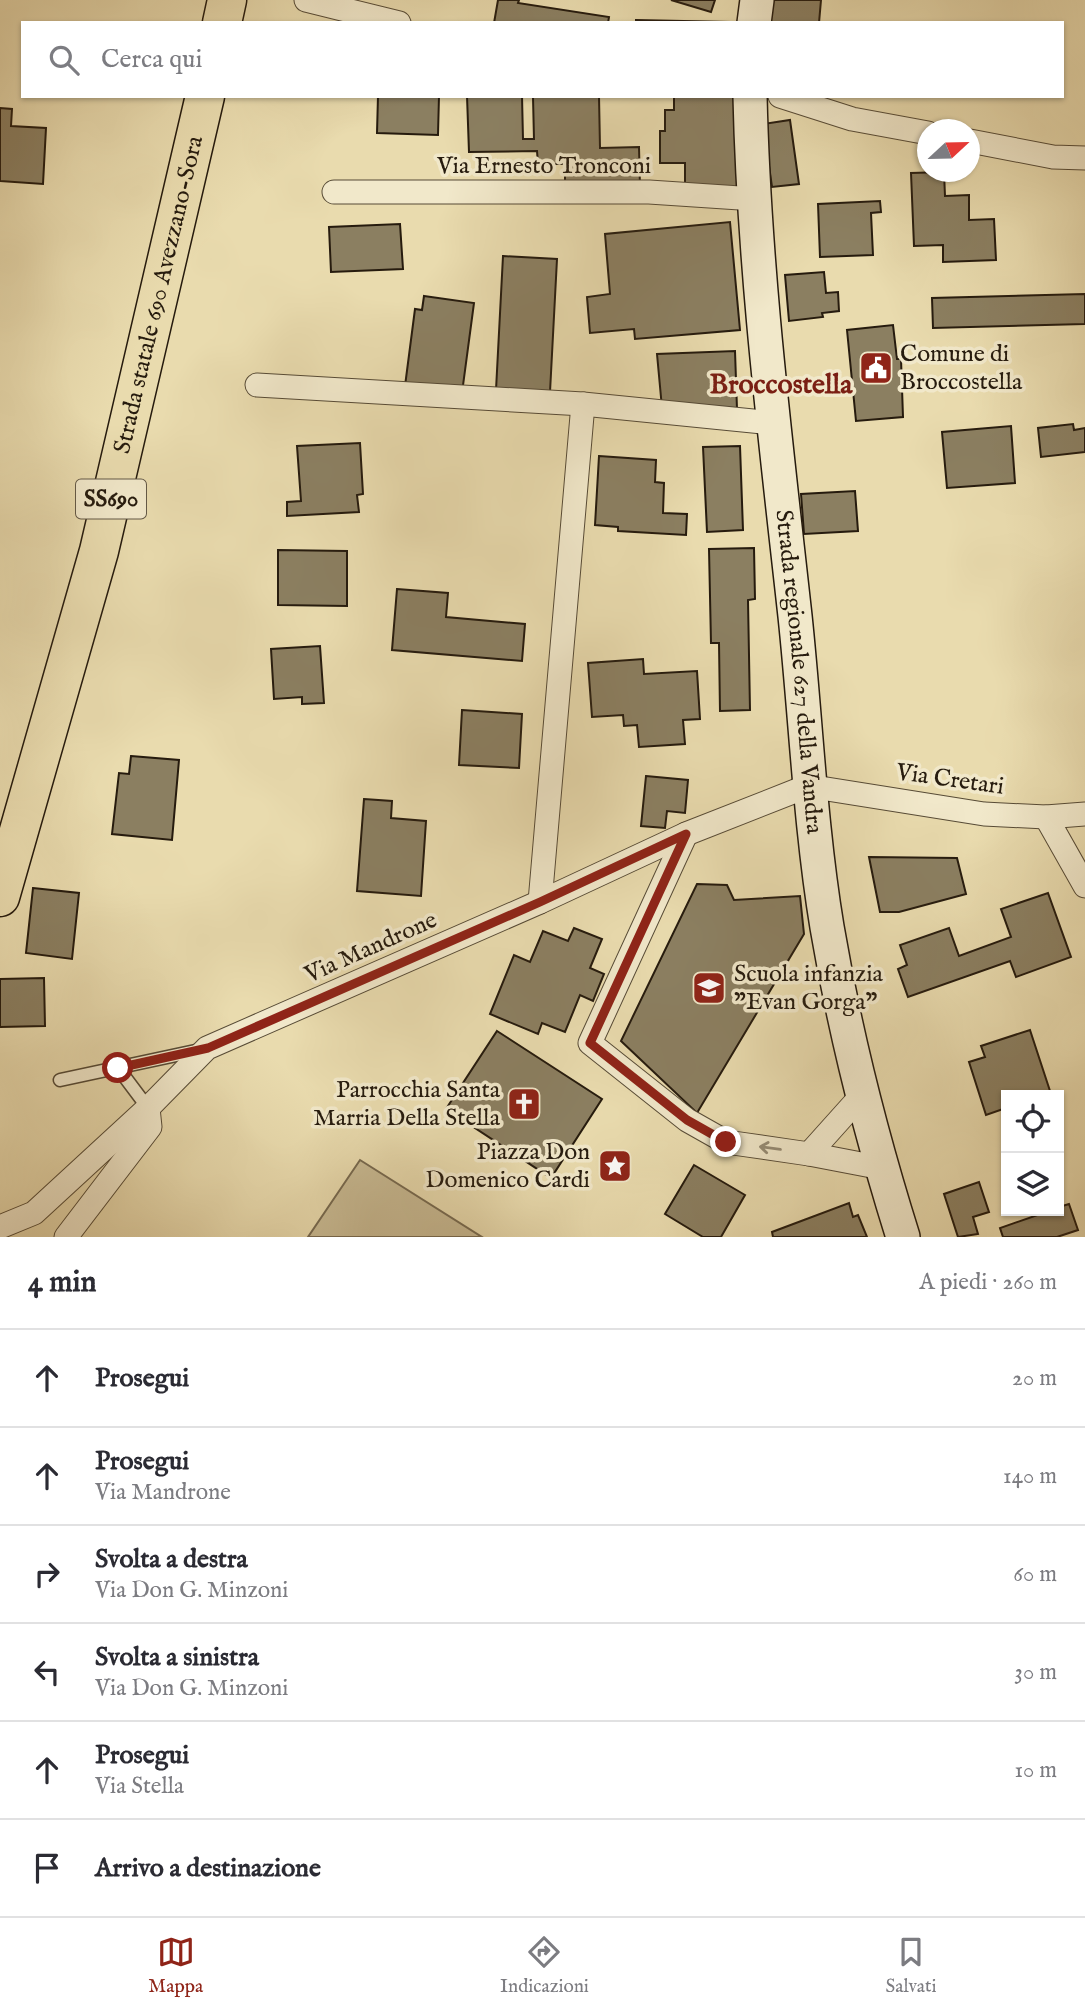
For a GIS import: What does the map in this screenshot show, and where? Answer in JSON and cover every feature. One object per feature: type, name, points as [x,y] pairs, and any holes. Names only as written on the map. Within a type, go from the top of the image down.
[{"type":"highway","points":[[222,21],[227,0]]},
{"type":"highway","name":"Strada statale 690 Avezzano-Sora","points":[[0,897],[99,551],[205,98]]},
{"type":"main road","points":[[754,21],[757,0]]},
{"type":"main road","name":"Strada regionale 627 della Vandra","points":[[750,98],[755,199],[773,423],[804,706],[808,786],[827,925],[861,1096],[903,1237]]},
{"type":"street","points":[[306,0],[391,21]]},
{"type":"street","points":[[785,98],[852,119],[917,131]]},
{"type":"street","points":[[980,143],[1053,157],[1085,158]]},
{"type":"street","name":"Via Ernesto Tronconi","points":[[334,192],[649,192],[755,199]]},
{"type":"street","points":[[257,385],[583,404],[773,423]]},
{"type":"street","points":[[540,902],[583,404]]},
{"type":"street","name":"Via Mandrone","points":[[0,1227],[34,1213],[148,1108],[208,1048],[540,902],[686,834],[808,786]]},
{"type":"street","name":"Via Cretari","points":[[808,786],[984,814],[1046,817],[1085,814]]},
{"type":"street","points":[[1046,817],[1085,886]]},
{"type":"street","points":[[686,834],[590,1043],[687,1120],[726,1142],[881,1168]]},
{"type":"street","points":[[809,1154],[861,1096]]},
{"type":"street","points":[[66,1237],[150,1127],[148,1108]]},
{"type":"lane","points":[[60,1080],[208,1048]]},
{"type":"lane","points":[[118,1068],[148,1108]]},
{"type":"shaded area","points":[[360,1160],[482,1237],[308,1237]]},
{"type":"building","points":[[498,0],[519,0],[518,3],[609,17],[608,21],[494,21]]},
{"type":"building","points":[[671,0],[715,0],[711,12]]},
{"type":"building","points":[[771,0],[821,0],[819,21],[770,21]]},
{"type":"building","points":[[378,98],[439,98],[438,135],[377,133]]},
{"type":"building","points":[[467,98],[522,98],[523,139],[534,139],[533,98],[599,98],[600,148],[639,147],[640,187],[565,188],[565,164],[538,164],[537,151],[469,152]]},
{"type":"building","points":[[674,98],[740,98],[740,190],[685,190],[685,163],[660,163],[660,131],[665,131],[665,110],[674,110]]},
{"type":"building","points":[[0,108],[12,109],[11,126],[46,128],[43,184],[0,181]]},
{"type":"building","points":[[790,120],[799,184],[772,187],[763,124]]},
{"type":"building","points":[[911,173],[917,173],[917,182],[944,182],[945,196],[969,195],[969,220],[994,219],[996,260],[943,262],[943,245],[914,246]]},
{"type":"building","points":[[880,201],[881,212],[871,213],[873,255],[820,257],[818,204]]},
{"type":"building","points":[[730,222],[740,330],[635,339],[634,329],[590,333],[587,297],[610,294],[605,234]]},
{"type":"building","points":[[400,224],[403,269],[331,272],[329,227]]},
{"type":"building","points":[[503,256],[557,259],[550,392],[496,390]]},
{"type":"building","points":[[824,272],[826,293],[838,292],[839,311],[822,313],[823,317],[789,321],[785,275]]},
{"type":"building","points":[[1085,294],[1085,324],[933,328],[932,298]]},
{"type":"building","points":[[424,296],[474,303],[462,393],[405,386],[415,309],[422,310]]},
{"type":"building","name":"Comune di Broccostella","points":[[893,325],[897,359],[901,359],[903,417],[856,421],[847,330]]},
{"type":"building","points":[[735,351],[737,409],[662,408],[657,354]]},
{"type":"building","points":[[1073,424],[1074,430],[1085,428],[1085,452],[1041,457],[1038,428]]},
{"type":"building","points":[[1011,426],[1015,483],[947,488],[942,432]]},
{"type":"building","points":[[360,443],[363,494],[357,495],[359,512],[287,516],[287,502],[301,501],[297,446]]},
{"type":"building","points":[[740,446],[743,530],[707,532],[703,447]]},
{"type":"building","points":[[599,456],[656,460],[655,482],[664,483],[663,513],[687,514],[686,535],[618,531],[618,527],[595,525]]},
{"type":"building","points":[[855,491],[858,531],[804,534],[801,494]]},
{"type":"building","points":[[754,548],[755,599],[748,600],[750,710],[720,711],[719,643],[711,643],[709,549]]},
{"type":"building","points":[[278,550],[347,551],[347,606],[278,605]]},
{"type":"building","points":[[397,589],[448,593],[446,617],[525,624],[522,661],[392,650]]},
{"type":"building","points":[[320,646],[324,703],[302,704],[302,697],[274,699],[271,649]]},
{"type":"building","points":[[643,659],[644,674],[697,671],[700,719],[683,720],[685,744],[639,747],[637,725],[624,726],[623,715],[592,717],[588,663]]},
{"type":"building","points":[[462,710],[522,714],[519,768],[459,765]]},
{"type":"building","points":[[131,756],[179,760],[172,840],[112,834],[119,773],[129,774]]},
{"type":"building","points":[[646,776],[688,780],[685,813],[667,811],[665,828],[641,826]]},
{"type":"building","points":[[364,799],[392,801],[391,818],[426,821],[421,896],[357,891]]},
{"type":"building","points":[[869,857],[957,858],[966,894],[899,912],[880,912]]},
{"type":"building","name":"Scuola infanzia \"Evan Gorga\"","points":[[697,884],[727,885],[734,900],[800,896],[804,934],[697,1113],[621,1041]]},
{"type":"building","points":[[33,888],[79,893],[72,959],[26,953]]},
{"type":"building","points":[[1048,893],[1071,957],[1016,977],[1010,961],[908,997],[898,969],[907,965],[900,945],[949,928],[959,956],[1011,937],[1001,909]]},
{"type":"building","points":[[574,928],[602,939],[590,968],[604,974],[593,1001],[580,995],[565,1032],[542,1023],[538,1034],[490,1014],[514,955],[530,962],[543,931],[568,941]]},
{"type":"building","points":[[44,978],[45,1026],[0,1027],[0,979]]},
{"type":"building","points":[[1030,1030],[1050,1090],[1001,1090],[1001,1110],[986,1115],[969,1062],[985,1057],[981,1046]]},
{"type":"building","name":"Parrocchia Santa Marria Della Stella","points":[[497,1031],[602,1099],[551,1178],[446,1109]]},
{"type":"building","points":[[694,1165],[745,1195],[721,1237],[703,1237],[665,1214]]},
{"type":"building","points":[[979,1182],[989,1212],[973,1217],[978,1234],[958,1237],[944,1194]]},
{"type":"building","points":[[849,1203],[853,1217],[858,1215],[867,1237],[773,1237],[772,1232]]},
{"type":"building","points":[[1069,1204],[1078,1230],[1057,1237],[1003,1237],[1000,1228],[1035,1216],[1064,1216],[1064,1206]]},
{"type":"place","name":"Comune di Broccostella","points":[[876,368]]},
{"type":"place","name":"Scuola infanzia \"Evan Gorga\"","points":[[709,988]]},
{"type":"place","name":"Parrocchia Santa Marria Della Stella","points":[[524,1104]]},
{"type":"place","name":"Piazza Don Domenico Cardi","points":[[615,1166]]},
{"type":"district","name":"Broccostella","points":[[781,385]]},
{"type":"route","points":[[118,1068],[208,1048],[540,902],[686,834],[590,1043],[687,1120],[726,1142]]}]
